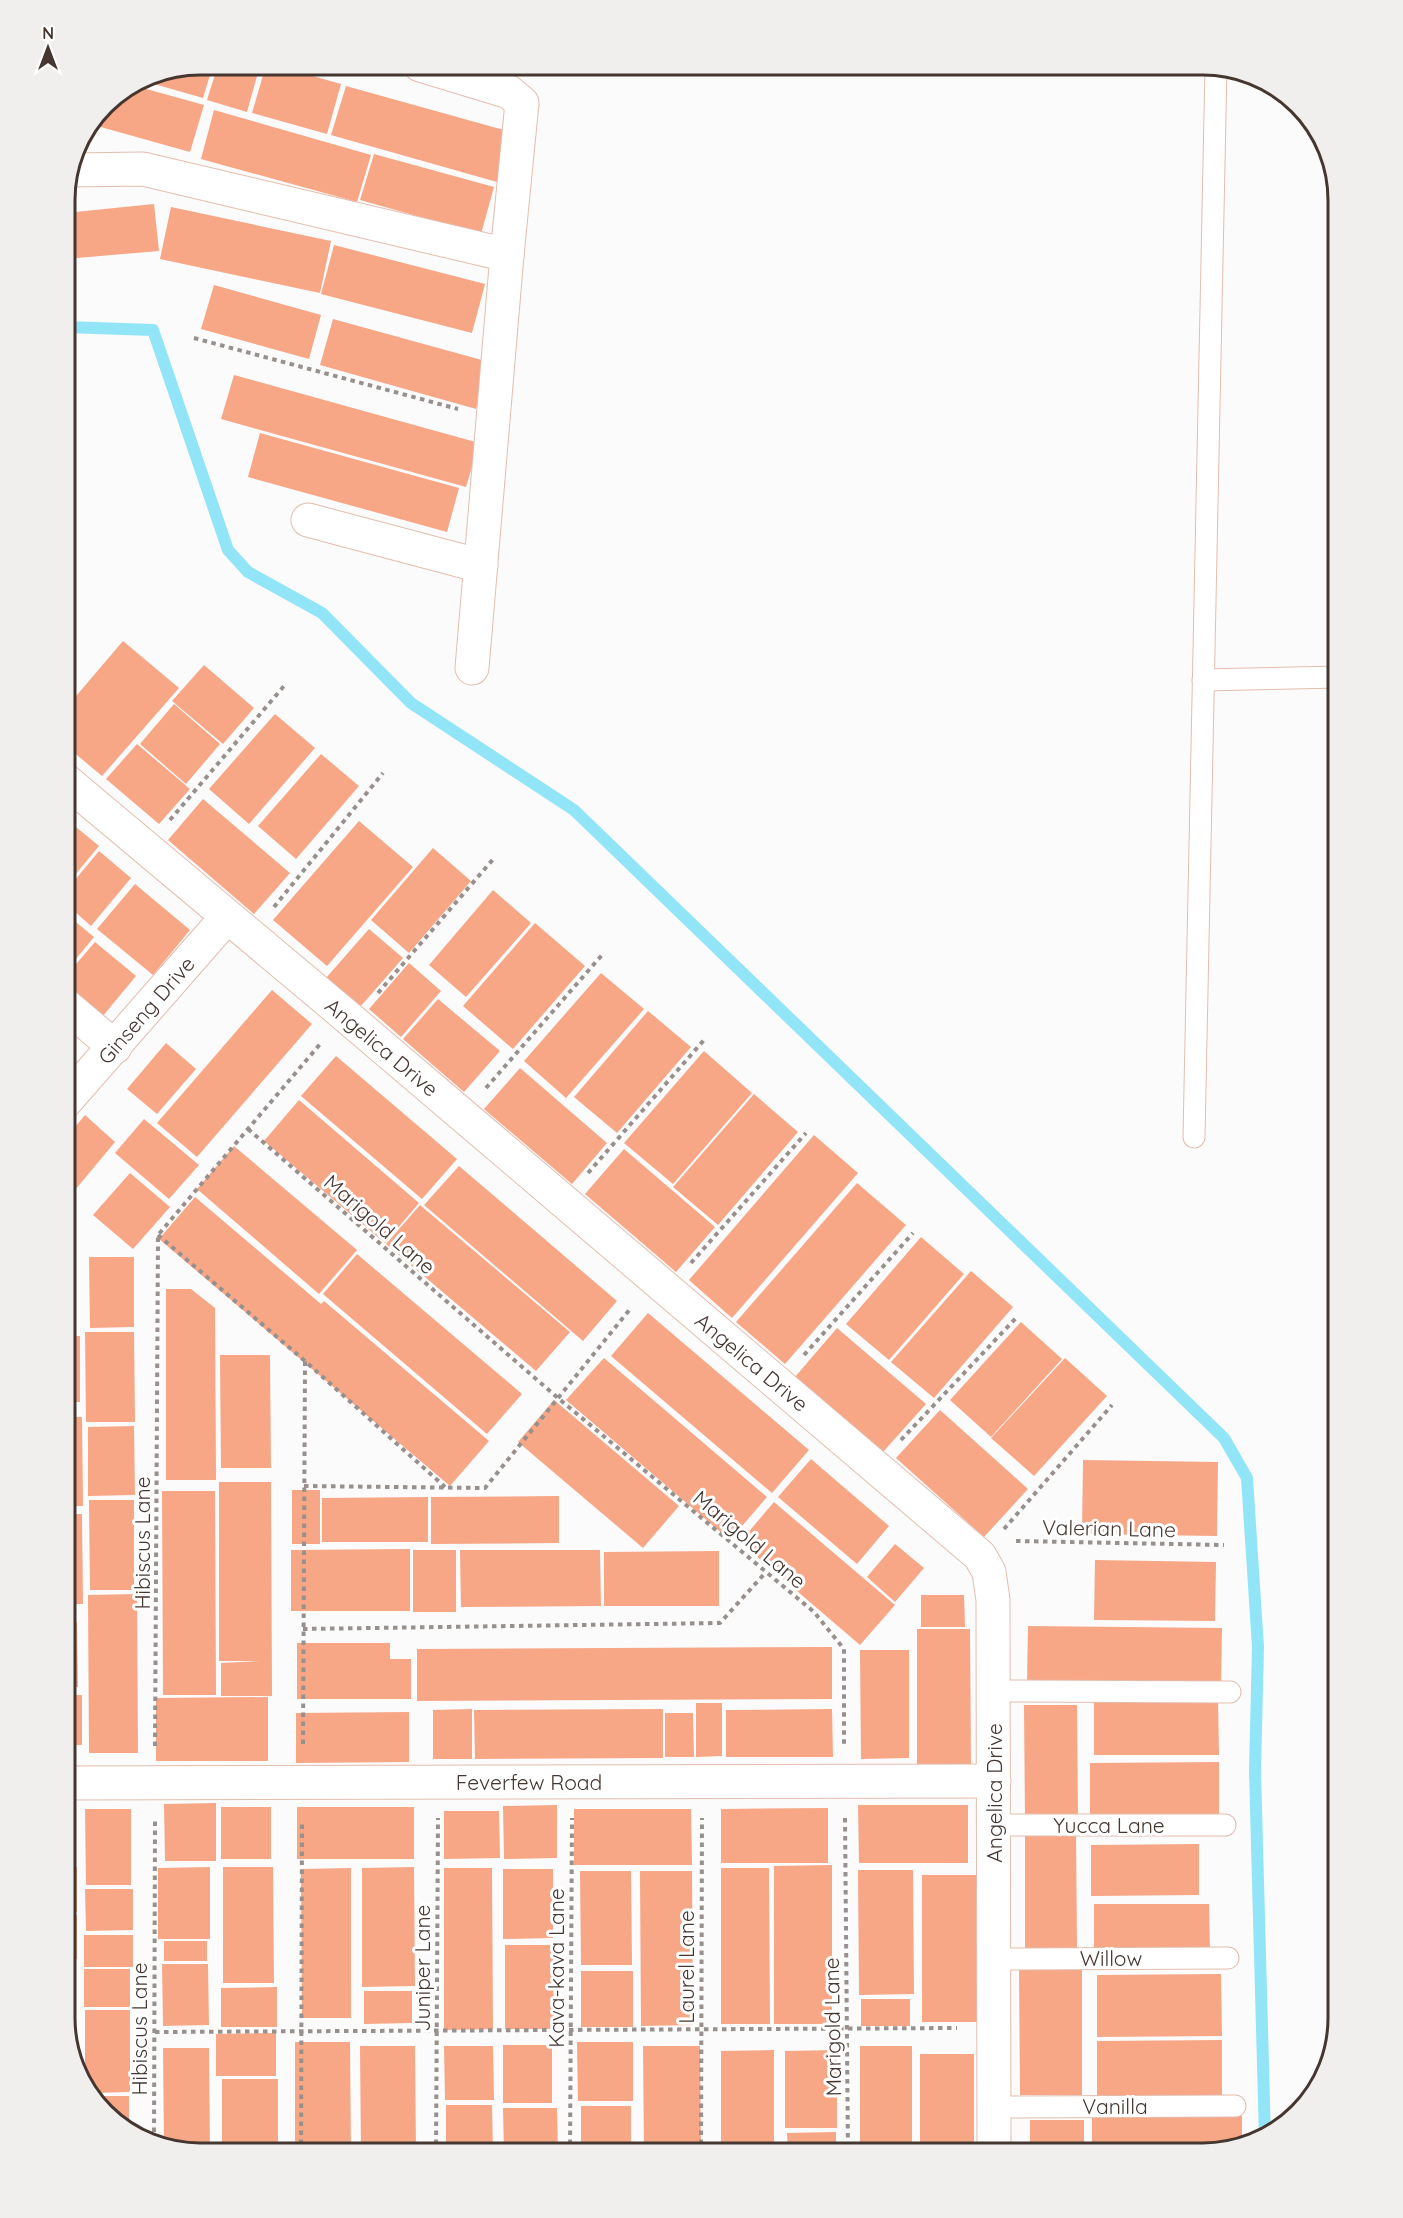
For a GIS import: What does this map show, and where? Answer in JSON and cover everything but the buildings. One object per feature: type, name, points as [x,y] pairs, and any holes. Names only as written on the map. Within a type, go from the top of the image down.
[{"type":"street","points":[[455,75],[509,92],[522,103],[472,668]]},
{"type":"street","points":[[79,170],[143,169],[507,255]]},
{"type":"street","points":[[308,519],[481,566]]},
{"type":"street","name":"Angelica Drive","points":[[75,788],[349,1018],[876,1467],[987,1548],[993,1593],[994,2143]]},
{"type":"street","name":"Ginseng Drive","points":[[75,1091],[115,1047],[239,927]]},
{"type":"street","points":[[75,1013],[115,1047]]},
{"type":"street","name":"Feverfew Road","points":[[75,1783],[994,1781]]},
{"type":"lane","points":[[1194,1137],[1216,76]]},
{"type":"lane","points":[[1203,680],[1328,678]]},
{"type":"lane","points":[[993,1691],[1230,1692]]},
{"type":"lane","name":"Yucca Lane","points":[[994,1825],[1225,1825]]},
{"type":"lane","name":"Willow","points":[[994,1959],[1228,1958]]},
{"type":"lane","name":"Vanilla","points":[[994,2107],[1235,2106]]},
{"type":"path","points":[[194,338],[493,418]]},
{"type":"path","points":[[146,848],[284,686]]},
{"type":"path","points":[[239,927],[383,773]]},
{"type":"path","points":[[446,1488],[305,1361],[158,1235],[248,1129],[495,857]]},
{"type":"path","points":[[462,1115],[602,955]]},
{"type":"path","points":[[563,1202],[704,1040]]},
{"type":"path","name":"Marigold Lane","points":[[248,1129],[558,1398],[814,1612],[844,1649],[849,2143]]},
{"type":"path","points":[[304,1486],[485,1488],[558,1398],[661,1285],[806,1133]]},
{"type":"path","points":[[778,1384],[913,1233]]},
{"type":"path","name":"Hibiscus Lane","points":[[154,2134],[158,1235]]},
{"type":"path","points":[[876,1467],[1016,1318]]},
{"type":"path","points":[[987,1548],[1112,1405]]},
{"type":"path","name":"Valerian Lane","points":[[987,1548],[1224,1545]]},
{"type":"path","points":[[303,1629],[720,1623],[766,1572]]},
{"type":"path","name":"Laurel Lane","points":[[701,2143],[702,1781]]},
{"type":"path","name":"Juniper Lane","points":[[436,2143],[438,1782]]},
{"type":"path","name":"Kava-kava Lane","points":[[570,2143],[572,1782]]},
{"type":"path","points":[[154,2032],[994,2028]]},
{"type":"waterway","points":[[75,327],[153,330],[228,550],[248,572],[322,613],[411,703],[574,810],[1224,1438],[1247,1478],[1258,1647],[1255,1771],[1265,2126]]}]
